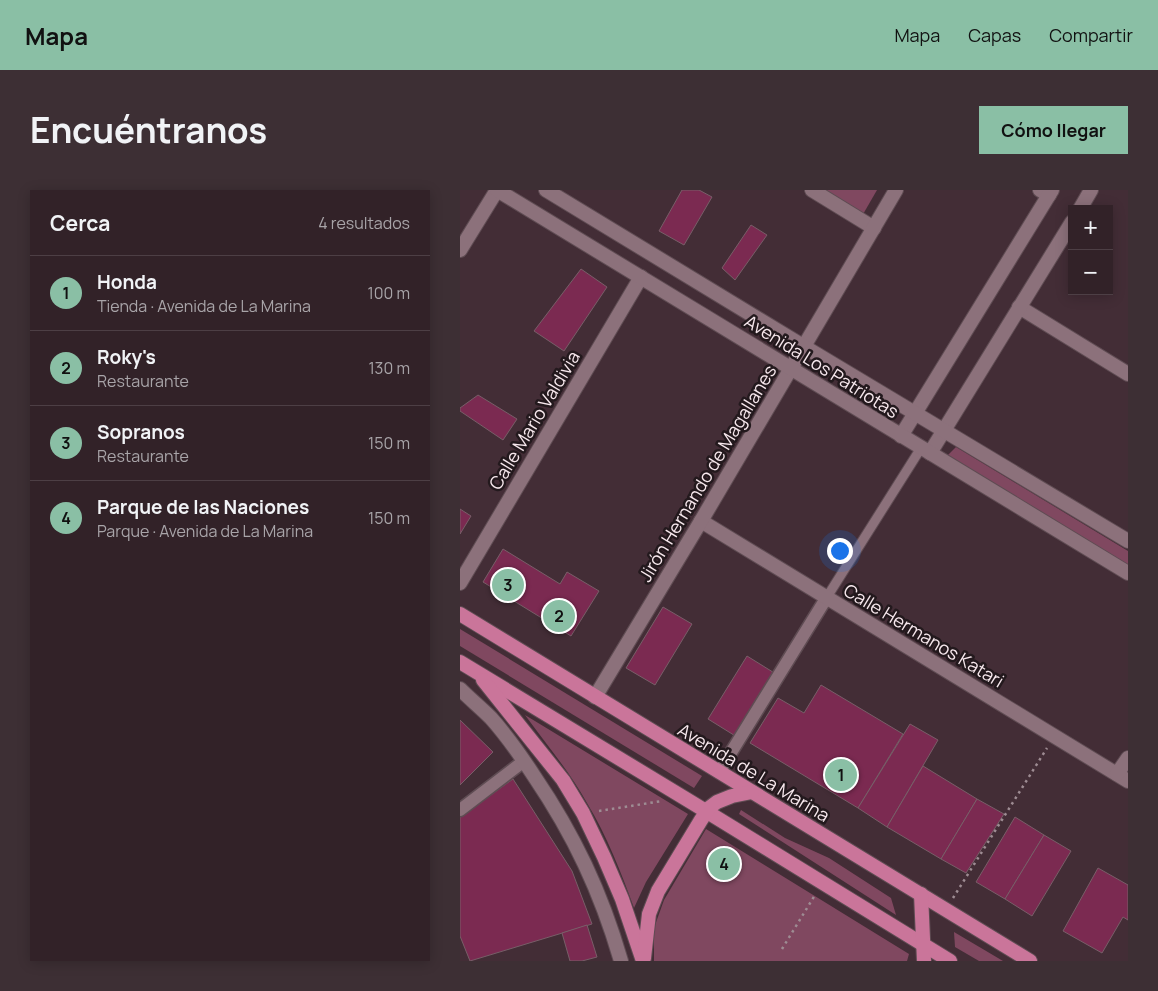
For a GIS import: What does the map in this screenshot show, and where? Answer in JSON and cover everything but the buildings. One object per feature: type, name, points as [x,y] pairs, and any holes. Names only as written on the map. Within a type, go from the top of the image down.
[{"type":"main road","name":"Avenida de La Marina","points":[[460,614],[1030,961]]},
{"type":"main road","points":[[460,662],[950,961]]},
{"type":"main road","points":[[477,672],[563,780],[583,813],[622,899],[644,961]]},
{"type":"main road","points":[[644,961],[649,914],[658,891],[707,811],[713,804],[723,799],[752,792]]},
{"type":"main road","points":[[920,894],[924,961]]},
{"type":"street","points":[[460,250],[497,190]]},
{"type":"street","name":"Avenida Los Patriotas","points":[[497,190],[1128,573]]},
{"type":"street","name":"Avenida Los Patriotas","points":[[546,190],[1128,541]]},
{"type":"street","points":[[812,190],[874,228]]},
{"type":"street","name":"Jirón Hernando de Magallanes","points":[[595,697],[896,190]]},
{"type":"street","points":[[1082,205],[1091,190]]},
{"type":"street","points":[[901,436],[1047,192]]},
{"type":"street","points":[[926,451],[944,430],[1068,228]]},
{"type":"street","name":"Calle Mario Valdivia","points":[[460,582],[641,277]]},
{"type":"street","points":[[1019,307],[1128,374]]},
{"type":"street","name":"Calle Hermanos Katari","points":[[701,521],[1123,778]]},
{"type":"street","points":[[719,772],[827,597]]},
{"type":"street","points":[[460,689],[490,717],[524,761],[554,806],[582,855],[611,927],[621,961]]},
{"type":"street","points":[[1123,778],[1128,758]]},
{"type":"street","points":[[460,810],[524,761]]},
{"type":"lane","points":[[827,597],[926,451]]},
{"type":"path","points":[[946,910],[1054,736]]},
{"type":"path","points":[[583,813],[670,800]]},
{"type":"path","points":[[782,949],[822,883]]},
{"type":"shaded area","points":[[820,190],[877,190],[862,216]]},
{"type":"shaded area","points":[[956,447],[1128,551],[1128,566],[948,455]]},
{"type":"shaded area","points":[[460,629],[702,776],[694,788],[460,646]]},
{"type":"shaded area","points":[[525,715],[688,814],[646,882],[634,908],[601,828],[573,780]]},
{"type":"shaded area","points":[[741,810],[785,838],[829,858],[891,898],[896,915],[739,814]]},
{"type":"shaded area","points":[[706,829],[909,954],[907,961],[654,961],[654,928],[664,900]]},
{"type":"shaded area","points":[[954,932],[1003,961],[979,961],[955,947]]},
{"type":"place","name":"Sopranos","points":[[508,585]]},
{"type":"place","name":"Roky's","points":[[559,616]]},
{"type":"place","name":"Honda","points":[[841,775]]},
{"type":"place","name":"Parque de las Naciones","points":[[724,864]]}]
